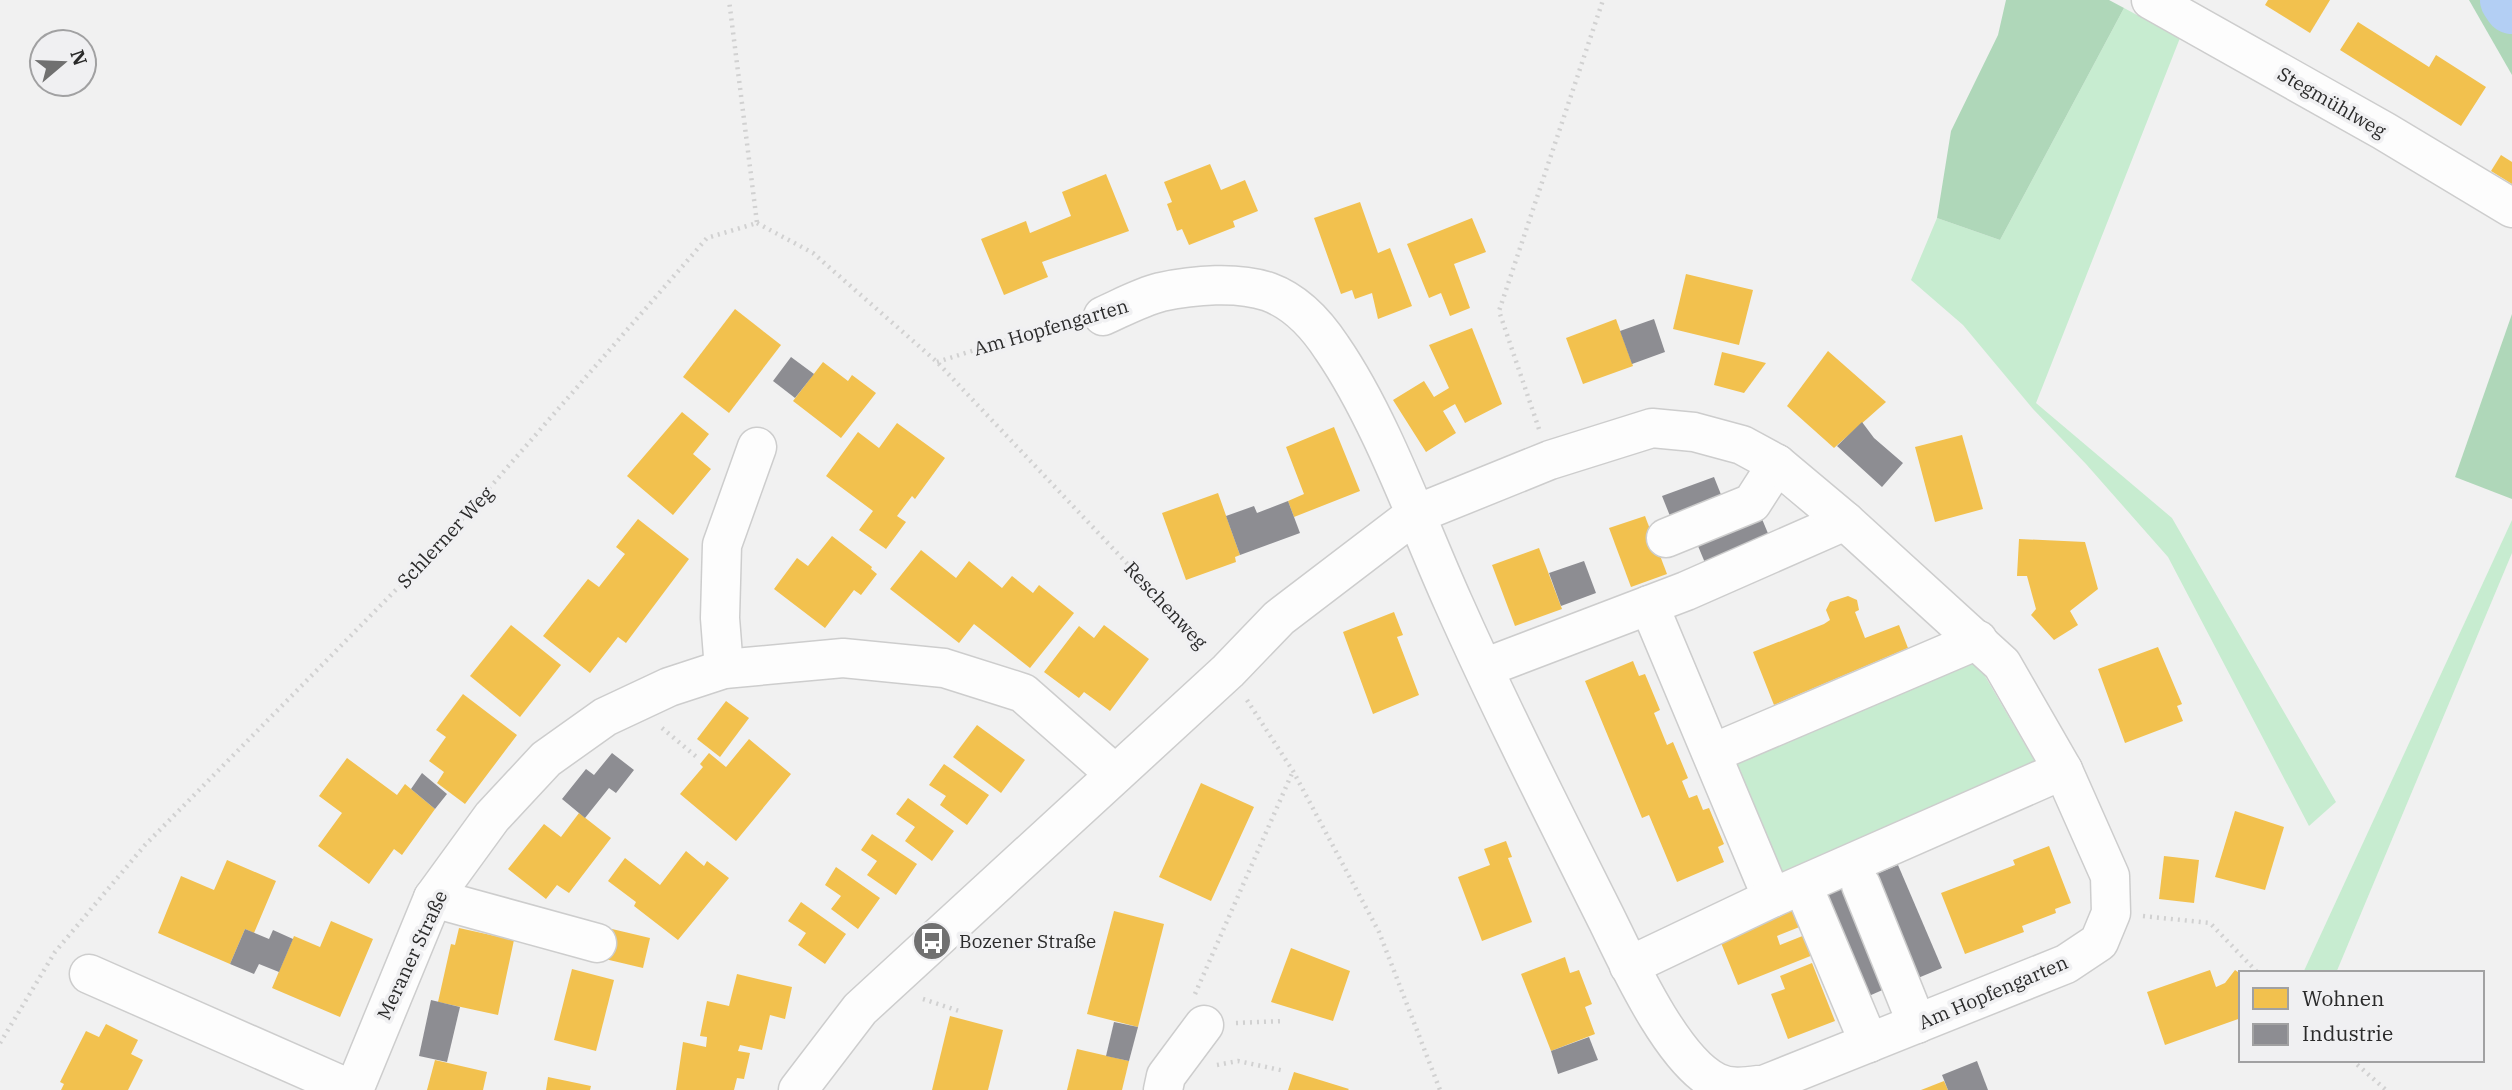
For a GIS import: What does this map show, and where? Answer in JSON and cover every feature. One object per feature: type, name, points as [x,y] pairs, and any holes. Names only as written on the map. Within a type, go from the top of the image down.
[{"type":"street","name":"Stegmühlweg","points":[[2151,0],[2372,124],[2512,208]]},
{"type":"street","name":"Am Hopfengarten","points":[[1103,316],[1160,292],[1229,285],[1270,292],[1306,314],[1333,349],[1364,403],[1414,515],[1484,668],[1629,966],[1670,1036],[1691,1062],[1715,1082],[1737,1088],[1766,1084],[2066,964],[2099,942],[2111,914],[2110,876],[2063,770],[2002,664],[1845,521],[1777,464],[1742,445],[1694,432],[1652,429],[1550,460],[1414,515],[1279,618],[1228,671]]},
{"type":"street","points":[[724,669],[720,618],[722,545],[757,447]]},
{"type":"street","points":[[1666,538],[1752,503],[1777,464]]},
{"type":"street","points":[[1484,668],[1649,605],[1845,521]]},
{"type":"street","points":[[1649,605],[1713,753],[1869,1043]]},
{"type":"street","points":[[1713,753],[1978,640]]},
{"type":"street","name":"Meraner Straße","points":[[89,974],[353,1090],[433,898],[492,817],[546,759],[605,717],[668,687],[724,669],[843,658],[944,668],[1023,693],[1115,774]]},
{"type":"street","points":[[798,1090],[860,1009],[1228,671]]},
{"type":"street","points":[[1629,966],[2063,770]]},
{"type":"street","points":[[1861,885],[1917,1024]]},
{"type":"street","points":[[433,898],[597,943]]},
{"type":"street","points":[[1164,1083],[1204,1025]]},
{"type":"path","points":[[729,0],[757,223]]},
{"type":"path","points":[[1550,460],[1499,312],[1603,0]]},
{"type":"path","name":"Reschenweg","points":[[757,223],[813,253],[937,362],[1228,671],[1293,771],[1379,932],[1440,1090]]},
{"type":"path","name":"Schlerner Weg","points":[[0,1043],[55,952],[145,845],[438,547],[707,238],[757,223]]},
{"type":"path","name":"Am Hopfengarten","points":[[937,362],[1064,320],[1103,316]]},
{"type":"path","points":[[634,703],[699,759]]},
{"type":"path","points":[[1283,1021],[1204,1025],[1195,993],[1293,771]]},
{"type":"path","points":[[2111,914],[2210,923],[2256,971]]},
{"type":"path","points":[[1164,1083],[1238,1061],[1285,1071]]},
{"type":"path","points":[[2354,1062],[2386,1090]]},
{"type":"green space","points":[[2006,0],[2109,0],[2124,8],[2000,240],[1937,218],[1951,131],[1998,35]]},
{"type":"green space","points":[[2469,0],[2512,0],[2512,75]]},
{"type":"green space","points":[[2124,8],[2180,38],[2036,403],[2172,518],[2336,802],[2309,826],[2168,557],[2033,409],[1963,325],[1911,280],[1937,218],[2000,240]]},
{"type":"green space","points":[[2512,314],[2512,499],[2455,477]]},
{"type":"green space","points":[[2512,520],[2512,553],[2337,971],[2304,971]]},
{"type":"green space","points":[[1971,652],[2041,772],[1775,885],[1723,762]]},
{"type":"building: Wohnen","points":[[2268,0],[2330,0],[2310,33],[2265,5]]},
{"type":"building: Wohnen","points":[[2358,22],[2429,67],[2436,55],[2486,87],[2461,126],[2340,50]]},
{"type":"building: Wohnen","points":[[2501,155],[2512,162],[2512,184],[2491,171]]},
{"type":"building: Wohnen","points":[[1210,164],[1221,190],[1245,180],[1258,211],[1233,221],[1235,227],[1189,245],[1182,229],[1177,231],[1167,204],[1172,202],[1164,182]]},
{"type":"building: Wohnen","points":[[1106,174],[1129,231],[1042,262],[1048,277],[1004,295],[981,239],[1026,221],[1030,233],[1071,216],[1062,192]]},
{"type":"building: Wohnen","points":[[1360,202],[1378,253],[1390,248],[1412,306],[1378,319],[1372,293],[1355,299],[1352,290],[1341,294],[1314,218]]},
{"type":"building: Wohnen","points":[[1472,218],[1486,252],[1454,264],[1470,308],[1450,316],[1441,293],[1429,298],[1407,244]]},
{"type":"building: Wohnen","points":[[1686,274],[1753,290],[1739,345],[1673,329]]},
{"type":"building: Wohnen","points":[[735,309],[781,345],[729,413],[683,377]]},
{"type":"building: Wohnen","points":[[1616,319],[1633,366],[1583,384],[1566,338]]},
{"type":"building: Wohnen","points":[[1472,328],[1502,404],[1465,423],[1455,404],[1443,411],[1456,433],[1426,452],[1393,400],[1424,381],[1434,397],[1449,388],[1429,345]]},
{"type":"building: Wohnen","points":[[1828,351],[1886,402],[1834,448],[1787,406]]},
{"type":"building: Wohnen","points":[[1722,352],[1766,363],[1744,393],[1714,385]]},
{"type":"building: Wohnen","points":[[823,362],[848,381],[852,375],[876,393],[841,438],[793,401]]},
{"type":"building: Wohnen","points":[[682,412],[709,434],[693,454],[711,469],[673,515],[627,476]]},
{"type":"building: Wohnen","points":[[897,423],[945,458],[915,499],[912,496],[897,516],[906,522],[886,549],[859,530],[873,511],[826,476],[858,432],[879,448]]},
{"type":"building: Wohnen","points":[[1334,427],[1360,491],[1294,517],[1288,501],[1304,494],[1286,447]]},
{"type":"building: Wohnen","points":[[1962,435],[1983,509],[1935,522],[1915,447]]},
{"type":"building: Wohnen","points":[[1218,493],[1240,555],[1235,557],[1236,562],[1186,580],[1162,513]]},
{"type":"building: Wohnen","points":[[1645,516],[1667,574],[1631,587],[1609,528]]},
{"type":"building: Wohnen","points":[[638,519],[689,559],[626,643],[618,637],[590,673],[543,636],[588,579],[599,587],[625,554],[616,547]]},
{"type":"building: Wohnen","points":[[832,536],[872,567],[877,574],[861,595],[854,590],[825,628],[774,589],[797,558],[808,566]]},
{"type":"building: Wohnen","points":[[2019,539],[2085,542],[2098,589],[2070,611],[2078,625],[2054,640],[2031,615],[2036,609],[2027,576],[2017,576]]},
{"type":"building: Wohnen","points":[[1539,548],[1562,609],[1515,626],[1492,565]]},
{"type":"building: Wohnen","points":[[921,550],[956,578],[969,561],[1002,588],[1012,576],[1033,593],[1039,585],[1074,613],[1030,668],[974,624],[959,643],[890,589]]},
{"type":"building: Wohnen","points":[[1848,596],[1857,600],[1859,610],[1855,612],[1865,638],[1899,625],[1908,648],[1774,705],[1753,652],[1824,624],[1830,620],[1826,610],[1830,602]]},
{"type":"building: Wohnen","points":[[1394,612],[1403,635],[1397,637],[1419,695],[1373,714],[1343,632]]},
{"type":"building: Wohnen","points":[[511,625],[561,665],[520,717],[470,676]]},
{"type":"building: Wohnen","points":[[1104,625],[1149,659],[1110,711],[1084,692],[1079,698],[1044,672],[1079,626],[1094,638]]},
{"type":"building: Wohnen","points":[[2158,647],[2182,704],[2177,706],[2183,721],[2125,743],[2098,669]]},
{"type":"building: Wohnen","points":[[1633,661],[1639,676],[1645,674],[1660,710],[1654,713],[1667,745],[1673,742],[1688,778],[1682,781],[1689,798],[1697,795],[1703,810],[1709,808],[1724,844],[1718,847],[1724,862],[1677,882],[1649,815],[1642,818],[1585,681]]},
{"type":"building: Wohnen","points":[[463,694],[517,735],[465,804],[437,783],[444,772],[429,761],[446,737],[436,730]]},
{"type":"building: Wohnen","points":[[726,701],[749,718],[720,757],[697,739]]},
{"type":"building: Wohnen","points":[[977,725],[1025,760],[1001,793],[953,757]]},
{"type":"building: Wohnen","points":[[749,739],[791,774],[736,841],[680,794],[703,767],[700,764],[709,753],[726,767]]},
{"type":"building: Wohnen","points":[[347,758],[397,795],[405,784],[435,809],[402,855],[394,849],[369,884],[318,846],[342,813],[319,796]]},
{"type":"building: Wohnen","points":[[944,764],[989,795],[967,825],[940,805],[946,796],[929,785]]},
{"type":"building: Wohnen","points":[[1201,783],[1254,807],[1211,901],[1159,877]]},
{"type":"building: Wohnen","points":[[908,798],[954,831],[932,861],[905,841],[915,827],[896,814]]},
{"type":"building: Wohnen","points":[[2235,811],[2284,827],[2265,890],[2215,877]]},
{"type":"building: Wohnen","points":[[579,813],[611,838],[569,893],[557,885],[546,899],[508,869],[544,824],[561,837]]},
{"type":"building: Wohnen","points":[[872,834],[917,864],[896,895],[867,875],[877,861],[861,850]]},
{"type":"building: Wohnen","points":[[1506,841],[1512,857],[1508,858],[1532,922],[1482,941],[1458,877],[1490,865],[1484,849]]},
{"type":"building: Wohnen","points":[[2049,846],[2071,903],[2055,909],[2056,913],[2022,926],[2024,932],[1965,954],[1941,893],[2015,865],[2013,860]]},
{"type":"building: Wohnen","points":[[686,851],[704,866],[707,861],[729,878],[678,940],[634,906],[636,902],[608,881],[625,858],[660,885]]},
{"type":"building: Wohnen","points":[[2164,856],[2199,860],[2194,903],[2159,899]]},
{"type":"building: Wohnen","points":[[227,860],[276,881],[254,933],[245,929],[230,964],[158,933],[181,876],[214,890]]},
{"type":"building: Wohnen","points":[[836,867],[880,898],[858,929],[831,909],[841,896],[825,885]]},
{"type":"building: Wohnen","points":[[801,902],[846,934],[825,964],[798,945],[806,933],[788,921]]},
{"type":"building: Wohnen","points":[[1800,907],[1807,924],[1777,936],[1780,945],[1810,933],[1818,953],[1738,985],[1719,938]]},
{"type":"building: Wohnen","points":[[1114,911],[1164,924],[1138,1027],[1087,1014]]},
{"type":"building: Wohnen","points":[[331,921],[373,939],[340,1017],[272,988],[294,936],[320,947]]},
{"type":"building: Wohnen","points":[[459,928],[514,940],[498,1015],[438,1002],[451,944],[455,945]]},
{"type":"building: Wohnen","points":[[612,929],[650,938],[643,968],[605,959]]},
{"type":"building: Wohnen","points":[[1291,948],[1350,971],[1333,1021],[1271,1002]]},
{"type":"building: Wohnen","points":[[1565,957],[1570,973],[1579,970],[1592,1004],[1585,1007],[1595,1034],[1551,1051],[1521,974]]},
{"type":"building: Wohnen","points":[[1812,963],[1835,1021],[1788,1039],[1771,994],[1785,989],[1780,976]]},
{"type":"building: Wohnen","points":[[572,969],[614,980],[596,1051],[554,1040]]},
{"type":"building: Wohnen","points":[[2210,970],[2216,987],[2225,983],[2235,970],[2239,973],[2239,1019],[2165,1045],[2147,992]]},
{"type":"building: Wohnen","points":[[737,974],[792,987],[785,1019],[770,1015],[762,1050],[740,1045],[738,1051],[750,1053],[744,1079],[737,1078],[734,1090],[676,1090],[683,1042],[706,1047],[707,1037],[700,1036],[707,1001],[729,1006]]},
{"type":"building: Wohnen","points":[[950,1016],[1003,1030],[988,1090],[932,1090]]},
{"type":"building: Wohnen","points":[[106,1024],[138,1040],[131,1054],[143,1060],[128,1090],[61,1090],[64,1084],[60,1082],[86,1031],[99,1037]]},
{"type":"building: Wohnen","points":[[1077,1049],[1129,1061],[1122,1090],[1067,1090]]},
{"type":"building: Wohnen","points":[[435,1060],[487,1072],[483,1090],[427,1090]]},
{"type":"building: Wohnen","points":[[1294,1072],[1349,1089],[1288,1090]]},
{"type":"building: Wohnen","points":[[548,1077],[591,1086],[590,1090],[546,1090]]},
{"type":"building: Wohnen","points":[[1944,1081],[1948,1090],[1921,1090]]},
{"type":"building: Industrie","points":[[1654,319],[1665,352],[1632,364],[1620,331]]},
{"type":"building: Industrie","points":[[791,357],[814,374],[795,398],[773,381]]},
{"type":"building: Industrie","points":[[1862,422],[1874,438],[1903,463],[1882,487],[1837,446]]},
{"type":"building: Industrie","points":[[1714,477],[1724,502],[1672,521],[1662,496]]},
{"type":"building: Industrie","points":[[1288,501],[1300,533],[1240,555],[1226,516],[1254,506],[1257,513]]},
{"type":"building: Industrie","points":[[1762,519],[1772,543],[1708,570],[1698,546]]},
{"type":"building: Industrie","points":[[1584,561],[1596,593],[1561,606],[1549,573]]},
{"type":"building: Industrie","points":[[612,753],[634,770],[616,793],[609,788],[585,818],[562,799],[586,769],[594,775]]},
{"type":"building: Industrie","points":[[422,773],[447,794],[435,809],[411,789]]},
{"type":"building: Industrie","points":[[1898,865],[1942,968],[1918,978],[1874,875]]},
{"type":"building: Industrie","points":[[1843,886],[1887,988],[1862,999],[1819,896]]},
{"type":"building: Industrie","points":[[245,929],[269,939],[273,930],[293,939],[279,972],[259,964],[254,974],[230,964]]},
{"type":"building: Industrie","points":[[431,1000],[460,1007],[447,1062],[419,1056]]},
{"type":"building: Industrie","points":[[1114,1022],[1138,1027],[1129,1061],[1106,1056]]},
{"type":"building: Industrie","points":[[1589,1037],[1598,1060],[1558,1074],[1551,1051]]},
{"type":"building: Industrie","points":[[1977,1061],[1988,1090],[1948,1090],[1942,1075]]},
{"type":"waterway","points":[[2508,0],[2512,6]]},
{"type":"place","name":"Bozener Straße","points":[[932,941]]}]
